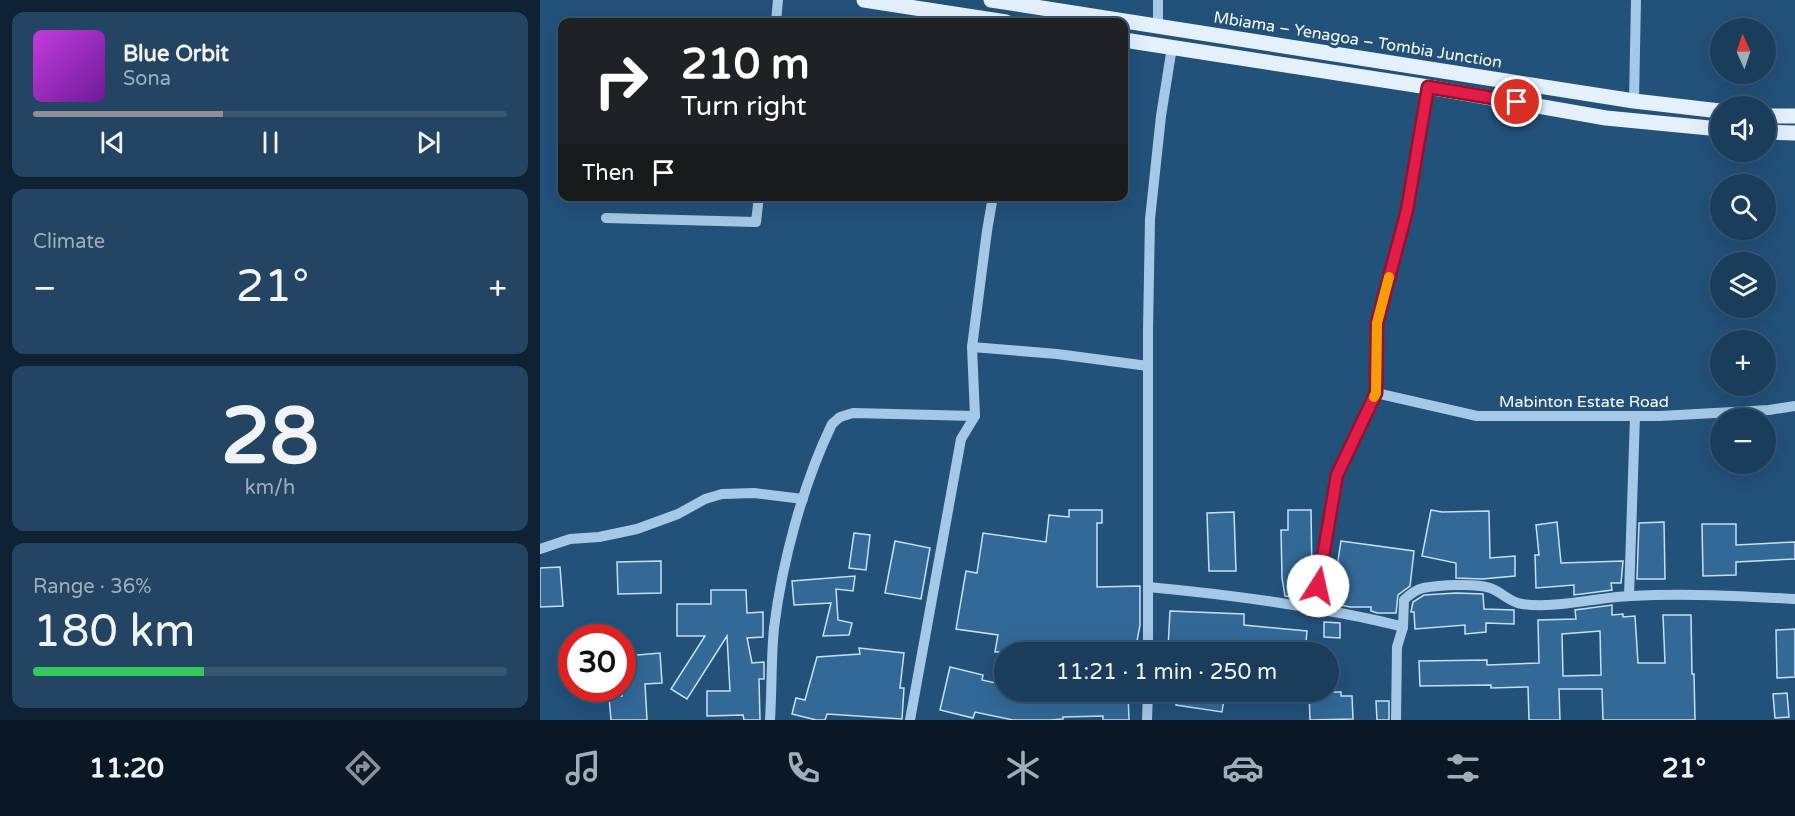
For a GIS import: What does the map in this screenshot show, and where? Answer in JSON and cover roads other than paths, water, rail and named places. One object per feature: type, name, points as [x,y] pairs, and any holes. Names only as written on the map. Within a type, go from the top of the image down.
[{"type":"main road","points":[[864,0],[980,18]]},
{"type":"main road","name":"Mbiama – Yenagoa – Tombia Junction","points":[[991,0],[1102,18]]},
{"type":"main road","name":"Mbiama – Yenagoa – Tombia Junction","points":[[1128,22],[1634,101],[1710,110]]},
{"type":"main road","points":[[1128,40],[1606,117],[1710,129]]},
{"type":"main road","points":[[1776,116],[1795,116]]},
{"type":"main road","points":[[1776,132],[1795,133]]},
{"type":"street","points":[[777,18],[778,0]]},
{"type":"street","points":[[1158,0],[1158,27]]},
{"type":"street","points":[[1634,101],[1636,0]]},
{"type":"street","points":[[1148,642],[1150,219],[1161,116],[1172,47]]},
{"type":"street","points":[[1314,608],[1337,475],[1376,393],[1377,323],[1407,210],[1428,87]]},
{"type":"street","points":[[606,218],[756,222],[758,201]]},
{"type":"street","points":[[910,720],[961,439],[975,416],[972,347],[992,201]]},
{"type":"street","points":[[972,347],[1057,354],[1148,366]]},
{"type":"street","name":"Mabinton Estate Road","points":[[1376,393],[1477,416],[1660,416],[1769,410],[1795,406]]},
{"type":"street","points":[[770,720],[776,619],[782,576],[803,499],[831,424],[840,417],[853,413],[975,416]]},
{"type":"street","points":[[1629,596],[1635,416]]},
{"type":"street","points":[[540,549],[570,539],[599,537],[637,529],[678,514],[705,499],[722,494],[754,493],[803,499]]},
{"type":"street","points":[[1396,720],[1397,647],[1402,627],[1404,600],[1412,592],[1422,588],[1477,585],[1493,589],[1507,600],[1522,604],[1552,604],[1629,596],[1701,595],[1795,599]]},
{"type":"street","points":[[1148,587],[1228,595],[1314,608],[1384,621],[1402,627]]},
{"type":"street","points":[[1148,702],[1148,720]]}]
